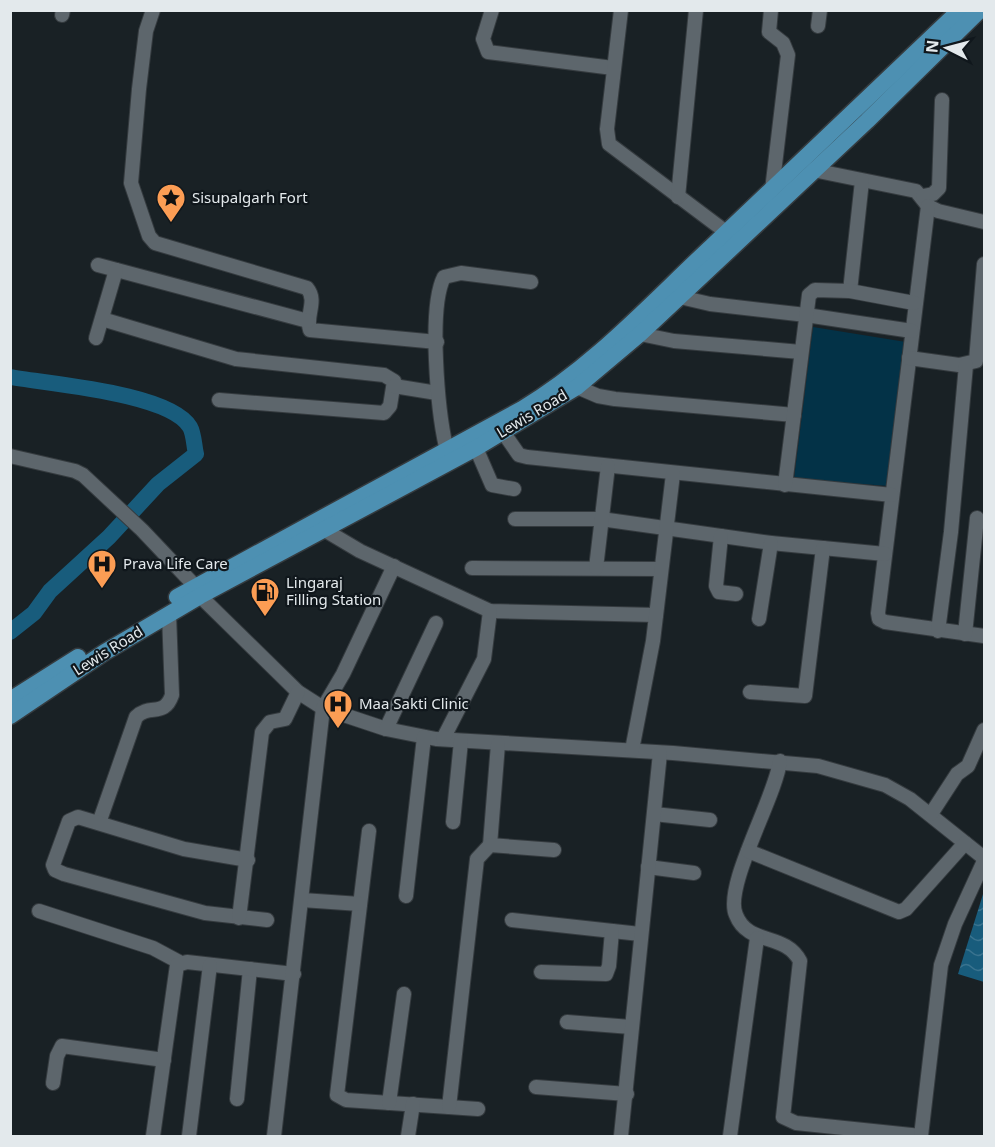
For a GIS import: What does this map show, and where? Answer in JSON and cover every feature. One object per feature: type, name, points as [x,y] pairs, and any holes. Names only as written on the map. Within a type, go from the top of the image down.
[{"type":"main road","name":"Lewis Road","points":[[266,553],[323,530],[476,448],[577,387],[640,334],[813,170],[960,10]]},
{"type":"main road","name":"Lewis Road","points":[[10,700],[446,447],[540,398],[589,361],[772,190],[862,115],[980,10]]},
{"type":"main road","name":"Lewis Road","points":[[10,716],[78,669],[169,614],[198,591]]},
{"type":"street","points":[[153,10],[146,31],[138,89],[131,183],[149,236],[163,247],[308,288],[313,298],[308,321],[310,330],[437,342]]},
{"type":"street","points":[[492,10],[483,39],[488,52],[614,68]]},
{"type":"street","points":[[621,10],[608,129],[609,144],[726,232]]},
{"type":"street","points":[[678,197],[696,10]]},
{"type":"street","points":[[771,10],[769,32],[783,43],[788,55],[772,190]]},
{"type":"street","points":[[818,26],[820,10]]},
{"type":"street","points":[[942,100],[939,188],[925,201],[879,619],[938,632],[984,636]]},
{"type":"street","points":[[813,170],[907,189],[949,215],[984,222]]},
{"type":"street","points":[[850,291],[862,181]]},
{"type":"street","points":[[909,358],[966,365],[976,361],[982,350],[984,264]]},
{"type":"street","points":[[98,265],[308,321]]},
{"type":"street","points":[[96,338],[116,270]]},
{"type":"street","points":[[446,447],[437,393],[439,294],[444,277],[461,273],[531,282]]},
{"type":"street","points":[[785,485],[809,295],[815,290],[850,291],[914,303]]},
{"type":"street","points":[[680,297],[710,304],[806,315],[912,331]]},
{"type":"street","points":[[102,319],[219,355],[384,375],[392,378],[394,386],[388,411],[379,414],[219,400]]},
{"type":"street","points":[[640,334],[674,341],[801,352]]},
{"type":"street","points":[[938,632],[951,532],[966,365]]},
{"type":"street","points":[[394,386],[437,393]]},
{"type":"street","points":[[577,387],[598,396],[615,399],[794,415]]},
{"type":"street","points":[[503,432],[519,455],[526,457],[892,495]]},
{"type":"street","points":[[476,448],[492,485],[514,489]]},
{"type":"street","points":[[10,456],[75,471],[107,495],[298,692],[323,708],[386,729],[424,737],[498,744],[632,750],[780,761],[818,766],[885,785],[931,814],[984,860],[955,924],[942,965],[921,1136],[786,1120],[783,1103],[800,961],[784,944],[773,939],[757,938],[742,925],[735,915],[734,905],[748,851],[776,778],[780,761]]},
{"type":"street","points":[[596,568],[608,466]]},
{"type":"street","points":[[632,750],[656,615],[673,474]]},
{"type":"street","points":[[965,634],[977,518]]},
{"type":"street","points":[[515,519],[601,519],[771,543],[885,554]]},
{"type":"street","points":[[323,530],[360,551],[490,611],[656,615]]},
{"type":"street","points":[[721,536],[716,586],[719,592],[736,594]]},
{"type":"street","points":[[759,619],[771,543]]},
{"type":"street","points":[[750,692],[805,696],[823,548]]},
{"type":"street","points":[[274,1137],[323,708],[343,674],[394,566]]},
{"type":"street","points":[[472,567],[660,569]]},
{"type":"street","points":[[443,739],[484,660],[490,611]]},
{"type":"street","points":[[99,823],[136,717],[140,713],[165,708],[169,704],[172,695],[169,614]]},
{"type":"street","points":[[386,729],[436,623]]},
{"type":"street","points":[[239,918],[248,860],[262,732],[270,722],[285,719],[298,692]]},
{"type":"street","points":[[931,814],[957,774],[968,766],[984,730]]},
{"type":"street","points":[[406,896],[424,737]]},
{"type":"street","points":[[453,822],[461,741]]},
{"type":"street","points":[[490,845],[498,744]]},
{"type":"street","points":[[621,1137],[660,753]]},
{"type":"street","points":[[654,814],[710,820]]},
{"type":"street","points":[[248,860],[184,849],[78,817],[69,821],[53,865],[54,870],[180,907],[239,918],[267,920]]},
{"type":"street","points":[[369,831],[337,1095],[346,1100],[478,1110]]},
{"type":"street","points":[[748,851],[899,912],[906,909],[965,843]]},
{"type":"street","points":[[449,1107],[476,868],[482,851],[490,845],[554,850]]},
{"type":"street","points":[[648,867],[694,873]]},
{"type":"street","points":[[302,900],[360,904]]},
{"type":"street","points":[[39,911],[144,944],[181,963],[210,964],[294,974]]},
{"type":"street","points":[[512,920],[640,934]]},
{"type":"street","points":[[541,972],[606,974],[612,931]]},
{"type":"street","points":[[730,1137],[757,938]]},
{"type":"street","points":[[153,1137],[175,972],[181,963]]},
{"type":"street","points":[[189,1137],[210,964]]},
{"type":"street","points":[[237,1099],[250,969]]},
{"type":"street","points":[[389,1103],[404,994]]},
{"type":"street","points":[[567,1022],[631,1027]]},
{"type":"street","points":[[53,1083],[57,1056],[62,1046],[164,1060]]},
{"type":"street","points":[[536,1087],[627,1094]]},
{"type":"street","points":[[408,1137],[413,1104]]},
{"type":"shaded area","points":[[813,327],[906,342],[889,486],[794,479]]},
{"type":"water","points":[[984,891],[984,982],[958,974]]},
{"type":"waterway","points":[[10,377],[107,392],[159,406],[178,415],[190,427],[196,454],[158,484],[109,537],[50,591],[34,613],[10,632]]},
{"type":"place","name":"Sisupalgarh Fort","points":[[171,224]]},
{"type":"place","name":"Prava Life Care","points":[[102,590]]},
{"type":"place","name":"Lingaraj Filling Station","points":[[265,618]]},
{"type":"place","name":"Maa Sakti Clinic","points":[[338,730]]}]
